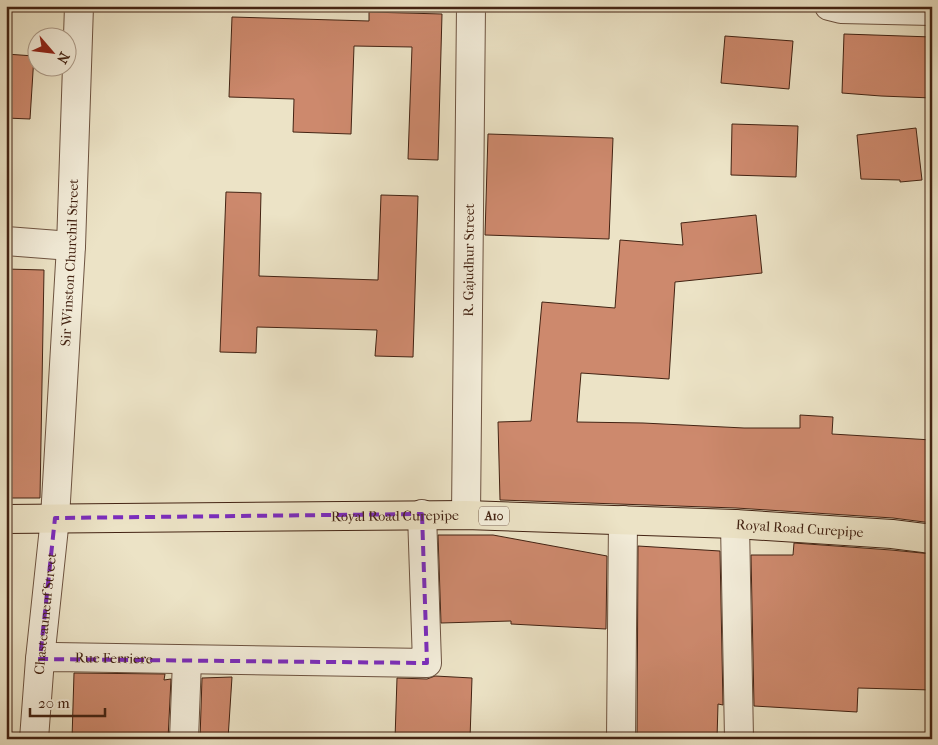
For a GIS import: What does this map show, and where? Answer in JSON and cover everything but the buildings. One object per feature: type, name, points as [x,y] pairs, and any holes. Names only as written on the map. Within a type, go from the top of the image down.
[{"type":"main road","name":"Royal Road Curepipe","points":[[6,519],[422,514],[735,524],[892,534],[932,539]]},
{"type":"street","name":"Sir Winston Churchil Street","points":[[55,518],[71,246],[79,6]]},
{"type":"street","name":"R. Gajudhur Street","points":[[466,515],[471,6]]},
{"type":"street","points":[[829,6],[932,11]]},
{"type":"street","points":[[6,241],[71,246]]},
{"type":"street","name":"Rue Ferriere","points":[[40,659],[54,657],[427,663],[422,514]]},
{"type":"street","name":"Chasteauneuf Street","points":[[34,739],[40,659],[55,518]]},
{"type":"street","points":[[621,739],[623,520]]},
{"type":"street","points":[[735,524],[739,739]]},
{"type":"street","points":[[184,739],[187,660]]},
{"type":"highlighted area","points":[[422,514],[427,663],[40,659],[55,518]]}]
